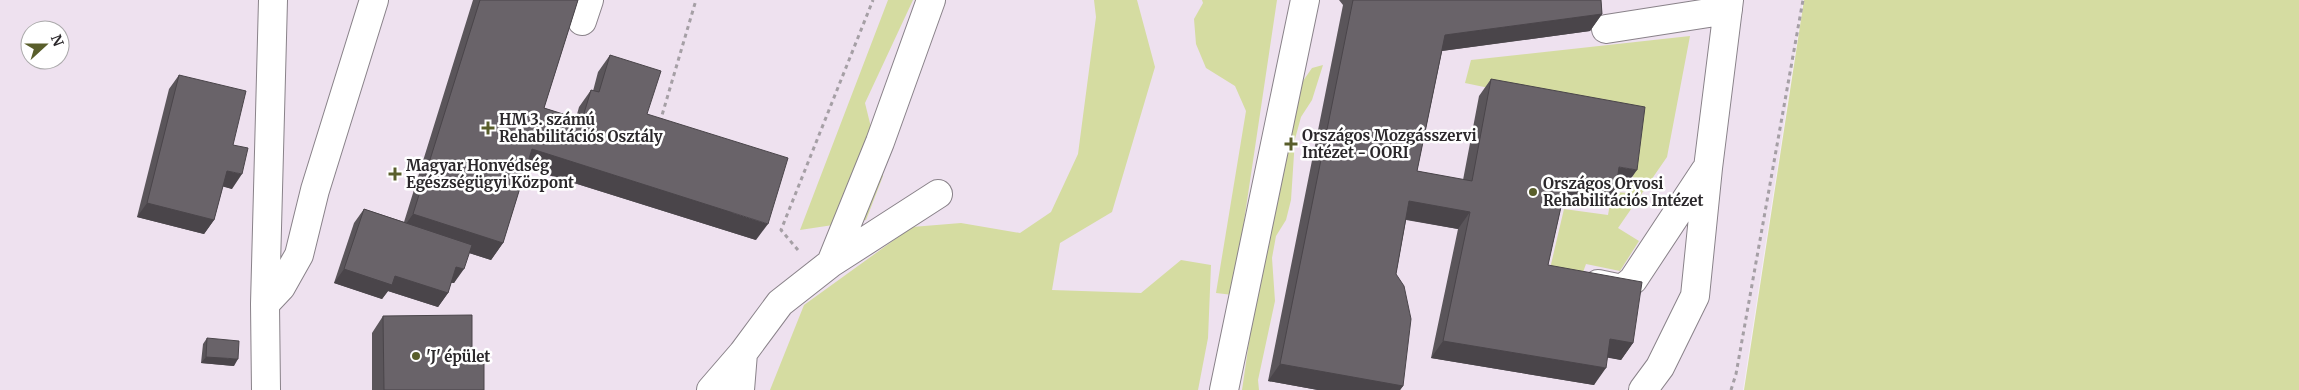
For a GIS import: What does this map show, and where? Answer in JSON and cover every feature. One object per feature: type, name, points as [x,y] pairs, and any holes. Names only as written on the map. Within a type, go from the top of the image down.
[{"type":"lane","points":[[266,390],[265,304],[272,0]]},
{"type":"lane","points":[[265,304],[281,287],[299,255],[315,190],[374,0]]},
{"type":"lane","points":[[824,268],[880,142],[931,0]]},
{"type":"lane","points":[[1224,390],[1305,0]]},
{"type":"lane","points":[[1606,29],[1729,5],[1694,296],[1660,367],[1642,390]]},
{"type":"lane","points":[[1598,284],[1622,289],[1633,280],[1708,168]]},
{"type":"lane","points":[[711,390],[780,303],[824,268],[938,194]]},
{"type":"lane","points":[[740,390],[742,353]]},
{"type":"path","points":[[660,122],[696,0]]},
{"type":"path","points":[[824,268],[781,230],[873,0]]},
{"type":"path","points":[[1731,390],[1736,374],[1803,0]]},
{"type":"shaded area","name":"Országos Mozgásszervi Intézet - OORI","points":[[0,0],[1803,0],[1743,390],[0,390]]},
{"type":"green space","points":[[888,0],[913,0],[865,103],[883,176],[866,220],[800,230]]},
{"type":"green space","points":[[1094,0],[1137,0],[1155,67],[1112,212],[1060,243],[1052,290],[1141,293],[1181,260],[1211,265],[1208,338],[1198,390],[770,390],[804,305],[912,227],[961,223],[1020,233],[1051,212],[1078,154],[1096,17]]},
{"type":"green space","points":[[1202,0],[1277,0],[1233,295],[1216,293],[1246,111],[1235,86],[1206,68],[1196,44],[1194,19],[1203,3]]},
{"type":"green space","points":[[1804,0],[2299,0],[2299,390],[1744,390]]},
{"type":"green space","points":[[1690,36],[1667,157],[1618,228],[1639,241],[1620,271],[1586,264],[1579,283],[1548,277],[1564,209],[1608,215],[1612,192],[1630,193],[1642,120],[1465,83],[1471,60]]},
{"type":"green space","points":[[1323,65],[1312,100],[1301,117],[1295,139],[1291,200],[1286,220],[1276,236],[1272,258],[1275,301],[1258,380],[1259,390],[1242,390],[1256,294],[1296,91],[1312,68]]},
{"type":"building","name":"HM 3. számú Rehabilitációs Osztály","points":[[480,0],[578,0],[544,108],[582,120],[591,90],[599,92],[610,55],[661,71],[647,114],[788,158],[768,224],[532,149],[503,243],[413,214]]},
{"type":"building","name":"Országos Orvosi Rehabilitációs Intézet","points":[[1353,0],[1601,0],[1602,14],[1445,35],[1417,171],[1472,181],[1491,79],[1645,107],[1637,170],[1619,167],[1616,189],[1567,180],[1548,265],[1642,282],[1633,343],[1610,339],[1606,368],[1443,341],[1470,212],[1409,201],[1396,274],[1404,286],[1411,319],[1403,386],[1280,364]]},
{"type":"building","points":[[179,75],[246,91],[233,145],[248,148],[242,174],[227,171],[214,220],[147,203]]},
{"type":"building","points":[[364,209],[472,245],[464,269],[456,267],[448,293],[395,276],[392,285],[344,269]]},
{"type":"building","name":"'J' épület","points":[[472,315],[472,362],[484,362],[484,390],[384,390],[383,316]]},
{"type":"building","points":[[207,338],[239,341],[238,359],[206,357]]},
{"type":"place","name":"HM 3. számú Rehabilitációs Osztály","points":[[488,128]]},
{"type":"place","name":"Országos Mozgásszervi Intézet - OORI","points":[[1291,144]]},
{"type":"place","name":"Magyar Honvédség Egészségügyi Központ","points":[[395,174]]},
{"type":"place","name":"Országos Orvosi Rehabilitációs Intézet","points":[[1533,192]]},
{"type":"place","name":"'J' épület","points":[[416,356]]}]
